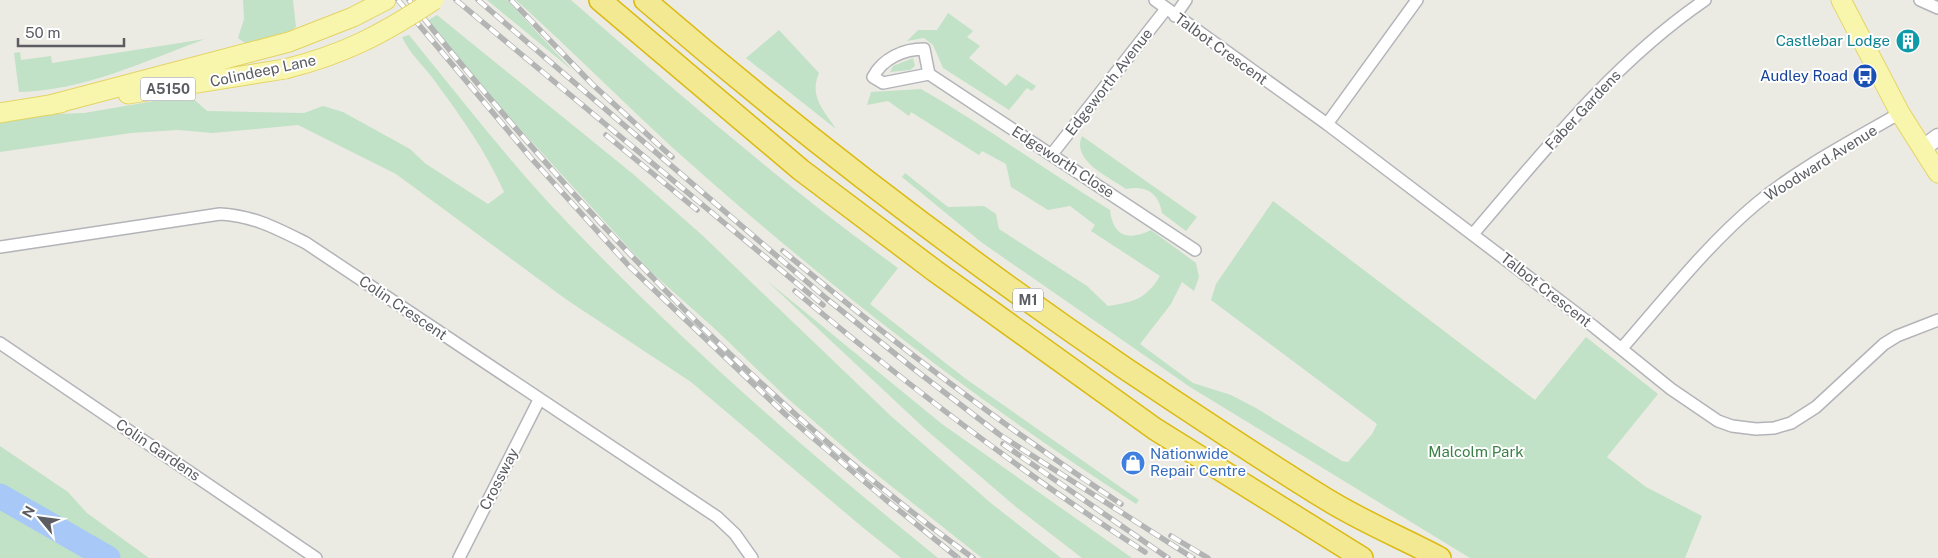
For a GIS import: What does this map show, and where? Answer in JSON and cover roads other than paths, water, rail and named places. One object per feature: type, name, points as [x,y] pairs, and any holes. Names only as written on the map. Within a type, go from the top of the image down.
[{"type":"highway","name":"M1","points":[[600,0],[801,170],[935,271],[1155,429],[1362,558]]},
{"type":"highway","name":"M1","points":[[645,0],[807,135],[956,249],[1064,326],[1176,403],[1333,503],[1440,558]]},
{"type":"main road","name":"Colindeep Lane","points":[[50,105],[289,42],[321,30],[386,0]]},
{"type":"main road","name":"Colindeep Lane","points":[[0,113],[179,88],[285,69],[349,49],[397,24],[434,0]]},
{"type":"main road","points":[[1841,0],[1900,114],[1938,173]]},
{"type":"street","name":"Talbot Crescent","points":[[1155,0],[1327,124],[1622,348],[1672,389],[1718,421],[1743,428],[1774,428],[1791,423],[1811,411],[1884,344],[1896,336],[1938,320]]},
{"type":"street","name":"Edgeworth Avenue","points":[[1052,154],[1171,12],[1186,0]]},
{"type":"street","points":[[1327,124],[1417,0]]},
{"type":"street","name":"Faber Gardens","points":[[1473,234],[1595,93],[1642,49],[1705,0]]},
{"type":"street","points":[[1920,0],[1938,8]]},
{"type":"street","points":[[910,49],[924,49],[929,74],[883,83],[873,76],[878,68],[891,58],[910,49]]},
{"type":"street","name":"Edgeworth Close","points":[[929,74],[1195,250]]},
{"type":"street","name":"Woodward Avenue","points":[[1622,348],[1714,243],[1757,203],[1813,164],[1900,114]]},
{"type":"street","points":[[1922,149],[1938,138]]},
{"type":"street","name":"Colin Crescent","points":[[0,247],[220,214],[239,215],[260,220],[306,243],[717,517],[735,534],[752,558]]},
{"type":"street","name":"Colin Gardens","points":[[0,343],[316,558]]},
{"type":"street","name":"Crossway","points":[[459,558],[539,400]]},
{"type":"waterway","points":[[0,496],[108,558]]},
{"type":"railway","points":[[398,0],[531,158],[629,266],[786,415],[958,558]]},
{"type":"railway","points":[[409,0],[536,151],[673,298],[745,368],[819,435],[895,498],[973,558]]},
{"type":"railway","points":[[456,0],[823,305]]},
{"type":"railway","points":[[478,0],[827,299],[914,369],[1000,435],[1193,558]]},
{"type":"railway","points":[[511,0],[592,84],[672,157]]},
{"type":"railway","points":[[606,135],[697,210]]},
{"type":"railway","points":[[783,251],[948,382],[1121,504]]},
{"type":"railway","points":[[795,291],[922,394],[1010,460],[1145,552]]},
{"type":"railway","points":[[1003,444],[1168,558]]},
{"type":"railway","points":[[1171,536],[1208,558]]},
{"type":"place","name":"Castlebar Lodge","points":[[1908,41]]},
{"type":"place","name":"Audley Road","points":[[1865,76]]},
{"type":"place","name":"Nationwide Repair Centre","points":[[1133,463]]},
{"type":"park label","name":"Malcolm Park","points":[[1476,452]]}]
